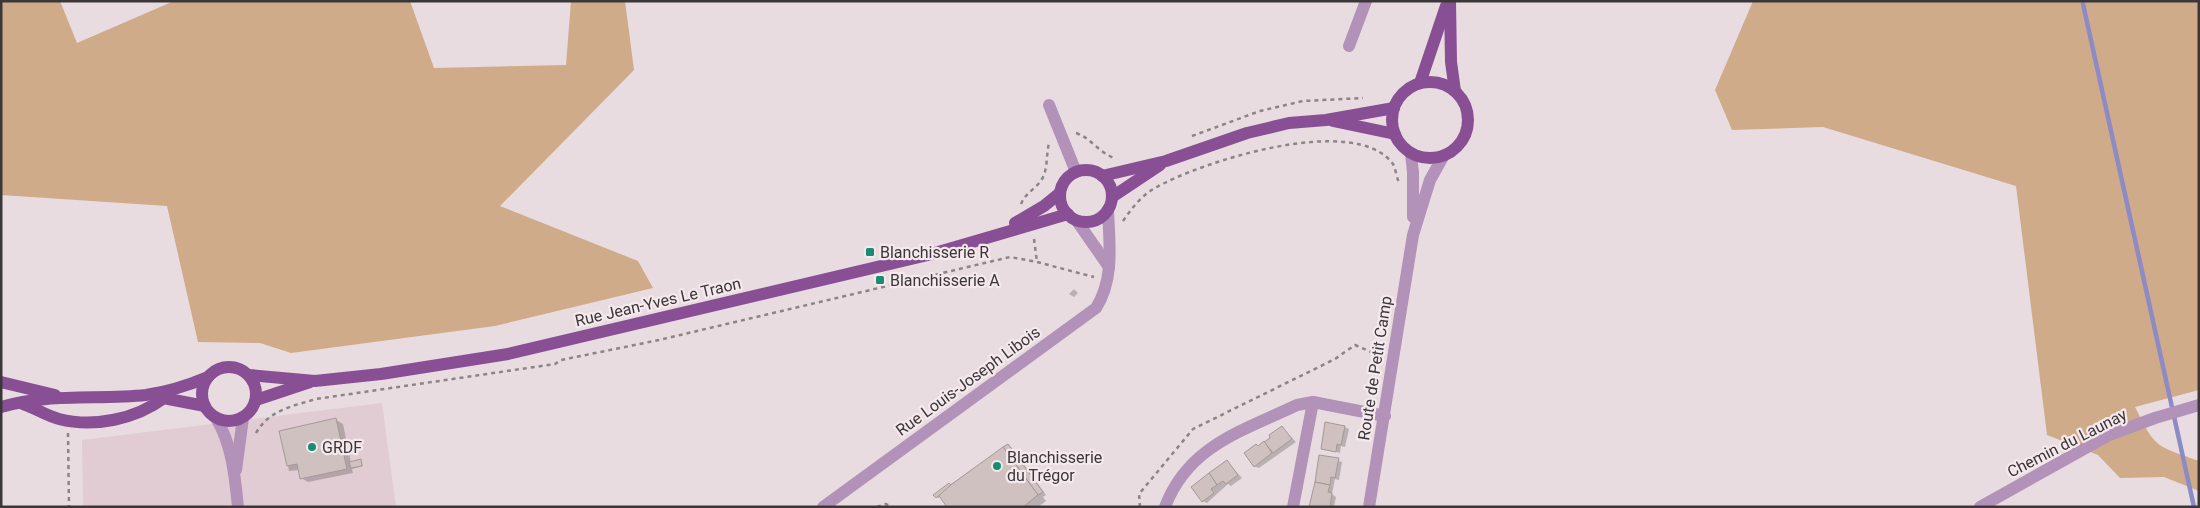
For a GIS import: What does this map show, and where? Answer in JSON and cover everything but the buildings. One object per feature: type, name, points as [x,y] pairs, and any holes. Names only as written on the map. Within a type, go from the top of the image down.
[{"type":"main road","points":[[1420,83],[1449,1]]},
{"type":"main road","points":[[1449,1],[1451,62],[1455,92]]},
{"type":"main road","points":[[1435,82],[1455,92],[1466,107],[1468,125],[1465,136],[1458,147],[1444,155],[1431,158],[1411,153],[1405,149],[1395,134],[1392,120],[1394,108],[1400,97],[1420,83],[1435,82]]},
{"type":"main road","points":[[1102,176],[1166,161],[1247,133],[1298,122],[1326,120],[1394,108]]},
{"type":"main road","points":[[1326,120],[1395,134]]},
{"type":"main road","points":[[1110,203],[1108,182],[1102,176],[1092,171],[1076,172],[1064,182],[1060,193],[1061,205],[1072,218],[1091,222],[1104,215],[1110,203],[1166,161]]},
{"type":"main road","points":[[994,236],[1044,206],[1060,193]]},
{"type":"main road","name":"Rue Jean-Yves Le Traon","points":[[248,375],[315,380],[382,374],[508,354],[918,257],[994,236],[1072,218]]},
{"type":"main road","points":[[146,395],[195,383],[217,370],[228,367],[239,369],[254,382],[256,400],[251,410],[243,418],[233,421],[216,418],[205,406],[202,396],[208,377]]},
{"type":"main road","points":[[256,400],[315,380]]},
{"type":"main road","points":[[1,382],[63,397]]},
{"type":"main road","points":[[1,407],[63,397],[146,395],[205,406]]},
{"type":"main road","points":[[20,403],[59,419],[95,421],[135,415],[164,398]]},
{"type":"street","points":[[1349,46],[1366,1]]},
{"type":"street","points":[[1049,106],[1076,172]]},
{"type":"street","name":"Route de Petit Camp","points":[[1369,507],[1413,235],[1414,174],[1411,153]]},
{"type":"street","name":"Route de Petit Camp","points":[[1413,235],[1430,180],[1444,155]]},
{"type":"street","name":"Rue Louis-Joseph Libois","points":[[825,506],[1096,308],[1104,296],[1109,267],[1110,203]]},
{"type":"street","points":[[1072,218],[1109,267]]},
{"type":"street","points":[[1165,507],[1172,488],[1203,452],[1296,404],[1313,402],[1385,416]]},
{"type":"street","points":[[1293,507],[1313,402]]},
{"type":"street","name":"Chemin du Launay","points":[[1980,507],[2110,436],[2155,418],[2199,405]]},
{"type":"street","points":[[216,418],[226,439],[235,475],[238,507]]},
{"type":"street","points":[[235,475],[243,418]]},
{"type":"path","points":[[1061,134],[1076,133],[1084,136],[1102,153],[1121,161]]},
{"type":"path","points":[[1147,174],[1155,188]]},
{"type":"path","points":[[1140,507],[1139,494],[1193,429],[1336,359],[1355,345],[1381,357]]},
{"type":"path","points":[[68,430],[69,507]]},
{"type":"path","points":[[877,507],[886,504],[892,507]]},
{"type":"shaded area","points":[[1,1],[60,1],[77,43],[174,1],[410,1],[434,68],[566,65],[571,1],[625,1],[634,70],[500,206],[638,261],[653,288],[495,326],[291,353],[260,343],[198,342],[167,206],[1,195]]},
{"type":"shaded area","points":[[1753,1],[2199,1],[2199,390],[2135,407],[2148,431],[2158,444],[2173,452],[2199,461],[2199,491],[2164,477],[2120,478],[2098,455],[2047,435],[2016,186],[1823,127],[1732,130],[1715,90]]},
{"type":"shaded area","points":[[382,403],[396,507],[83,507],[82,440]]},
{"type":"waterway","points":[[2083,4],[2194,507]]},
{"type":"place","name":"Blanchisserie R","points":[[870,252]]},
{"type":"place","name":"Blanchisserie A","points":[[880,280]]},
{"type":"place","name":"GRDF","points":[[312,447]]},
{"type":"place","name":"Blanchisserie du Trégor","points":[[997,466]]}]
